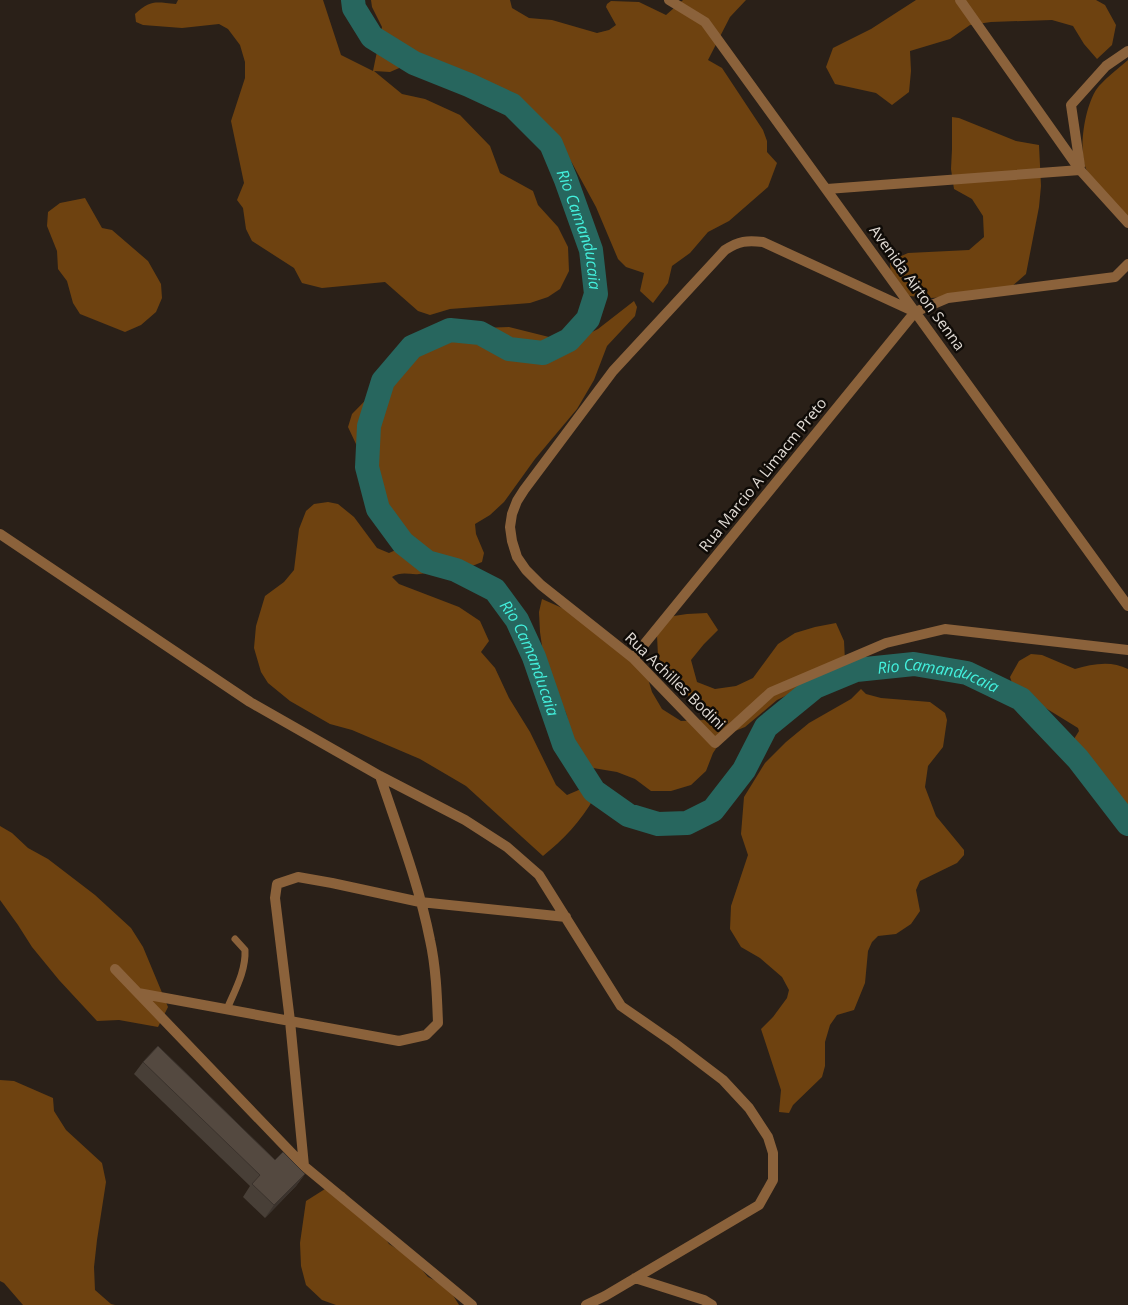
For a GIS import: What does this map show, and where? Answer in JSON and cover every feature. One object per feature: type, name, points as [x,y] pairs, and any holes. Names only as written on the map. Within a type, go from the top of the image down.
[{"type":"street","name":"Avenida Airton Senna","points":[[669,0],[705,22],[1128,606]]},
{"type":"street","points":[[960,0],[1080,170],[1128,223]]},
{"type":"street","points":[[1080,170],[1071,104],[1106,66],[1128,50]]},
{"type":"street","points":[[827,189],[1080,170]]},
{"type":"street","name":"Rua Achilles Bodini","points":[[915,312],[763,242],[744,241],[733,245],[725,250],[614,371],[524,490],[512,514],[510,527],[517,557],[526,570],[541,585],[633,658],[715,743],[771,692],[886,643],[945,629],[1128,650]]},
{"type":"street","points":[[915,312],[948,298],[1115,277],[1128,264]]},
{"type":"street","name":"Rua Marcio A Limacm Preto","points":[[633,658],[915,312]]},
{"type":"street","points":[[0,534],[250,702],[380,776],[465,820],[506,847],[539,875],[621,1006],[724,1080],[749,1108],[768,1137],[773,1153],[773,1180],[759,1205],[605,1296],[586,1305]]},
{"type":"street","points":[[138,993],[398,1041],[426,1035],[438,1024],[431,941],[414,875],[380,776]]},
{"type":"street","points":[[304,1166],[290,1021],[275,898],[278,884],[298,877],[420,902],[566,917]]},
{"type":"street","points":[[115,969],[304,1166],[472,1305]]},
{"type":"street","points":[[635,1278],[704,1300],[712,1305]]},
{"type":"lane","points":[[227,1010],[241,976],[245,959],[245,950],[235,939]]},
{"type":"shaded area","points":[[178,0],[323,0],[341,55],[373,71],[382,27],[372,7],[371,0],[510,0],[512,8],[529,18],[552,20],[597,33],[609,30],[616,25],[606,7],[611,1],[639,2],[666,15],[683,0],[746,0],[730,17],[708,60],[722,68],[763,130],[767,141],[767,152],[777,163],[768,187],[729,221],[708,232],[690,253],[672,266],[668,283],[653,303],[640,291],[644,273],[626,267],[618,259],[596,207],[572,163],[555,140],[526,111],[468,73],[435,61],[413,62],[390,72],[374,71],[402,94],[425,99],[460,115],[490,146],[500,173],[533,191],[538,205],[558,227],[568,247],[569,271],[560,289],[548,297],[530,303],[450,309],[430,315],[418,311],[385,282],[322,288],[302,283],[294,268],[252,241],[246,229],[243,208],[237,200],[244,183],[231,121],[245,78],[245,62],[240,45],[228,29],[219,24],[182,28],[143,25],[136,22],[135,14],[145,6],[153,3],[176,4]]},
{"type":"shaded area","points":[[916,0],[1096,0],[1105,5],[1116,25],[1112,45],[1097,59],[1084,44],[1073,26],[1052,20],[991,22],[970,25],[950,39],[910,51],[909,92],[892,105],[876,93],[835,84],[826,67],[833,48],[871,29]]},
{"type":"shaded area","points":[[1128,60],[1128,217],[1106,196],[1091,178],[1084,163],[1083,140],[1086,115],[1094,93],[1102,82]]},
{"type":"shaded area","points":[[952,117],[959,118],[1016,141],[1039,145],[1041,186],[1039,207],[1026,274],[1011,287],[950,297],[910,296],[891,284],[890,261],[908,253],[969,250],[984,237],[983,216],[972,199],[954,189],[951,169]]},
{"type":"shaded area","points":[[85,198],[102,228],[112,230],[148,261],[161,284],[162,298],[156,312],[141,325],[125,332],[80,314],[73,303],[67,281],[58,269],[57,251],[47,226],[48,212],[60,203]]},
{"type":"shaded area","points":[[634,301],[637,307],[635,316],[607,346],[594,380],[577,409],[535,459],[504,502],[490,515],[475,524],[476,534],[484,553],[482,562],[459,569],[402,574],[392,577],[399,584],[459,607],[480,621],[489,641],[481,652],[495,668],[556,785],[567,795],[581,789],[592,793],[594,798],[577,822],[543,856],[466,786],[420,759],[352,730],[330,724],[290,701],[268,683],[261,672],[254,648],[256,626],[265,596],[284,582],[294,570],[299,529],[306,511],[314,504],[328,502],[338,504],[354,517],[377,548],[389,553],[398,549],[396,529],[348,427],[352,414],[397,368],[446,341],[482,328],[509,327],[557,339],[578,339],[598,329]]},
{"type":"shaded area","points":[[542,599],[569,611],[646,672],[652,692],[662,709],[681,721],[704,720],[682,686],[666,673],[658,656],[657,635],[667,617],[707,613],[718,630],[691,660],[697,682],[715,689],[736,686],[753,678],[778,644],[795,633],[815,627],[836,623],[844,641],[845,661],[832,677],[812,683],[777,700],[745,727],[725,735],[713,753],[706,771],[691,785],[671,791],[651,791],[635,779],[617,772],[593,768],[577,754],[566,713],[543,653],[539,612]]},
{"type":"shaded area","points":[[1031,654],[1042,655],[1075,669],[1095,664],[1115,664],[1128,669],[1128,826],[1087,773],[1074,739],[1079,731],[1078,728],[1026,696],[1012,683],[1010,677],[1019,661]]},
{"type":"shaded area","points":[[861,689],[866,694],[881,698],[930,702],[945,713],[947,720],[943,747],[928,766],[925,787],[936,816],[964,850],[964,855],[957,863],[920,881],[916,890],[920,911],[911,924],[896,934],[878,936],[872,942],[868,951],[865,983],[854,1010],[837,1015],[830,1025],[825,1042],[825,1066],[822,1077],[793,1105],[789,1113],[779,1112],[781,1090],[761,1029],[787,998],[789,990],[782,977],[760,958],[741,947],[730,929],[731,906],[748,855],[741,834],[744,797],[765,763],[786,742],[809,723],[851,699]]},
{"type":"shaded area","points":[[0,826],[12,833],[28,848],[48,859],[95,895],[131,928],[143,947],[168,1007],[158,1027],[119,1020],[97,1021],[32,947],[0,900]]},
{"type":"shaded area","points":[[0,1080],[14,1081],[53,1098],[54,1111],[66,1130],[102,1163],[106,1182],[94,1267],[95,1290],[111,1304],[115,1305],[23,1305],[4,1283],[0,1281]]},
{"type":"shaded area","points":[[325,1189],[344,1192],[376,1225],[389,1244],[412,1258],[428,1277],[448,1287],[459,1305],[336,1305],[322,1300],[306,1285],[301,1266],[300,1243],[306,1201]]},
{"type":"building","points":[[158,1046],[275,1160],[283,1152],[305,1174],[274,1205],[252,1184],[260,1175],[143,1062]]},
{"type":"waterway","name":"Rio Camanducaia","points":[[353,0],[354,8],[372,37],[414,63],[512,105],[551,144],[591,250],[596,294],[588,319],[569,340],[543,353],[509,349],[480,333],[450,330],[412,347],[383,381],[369,426],[367,467],[378,509],[403,543],[427,562],[456,570],[495,590],[517,620],[534,657],[564,744],[594,791],[628,815],[658,824],[687,823],[713,810],[744,770],[766,727],[815,687],[856,670],[914,664],[967,673],[1021,699],[1078,759],[1128,824]]}]
